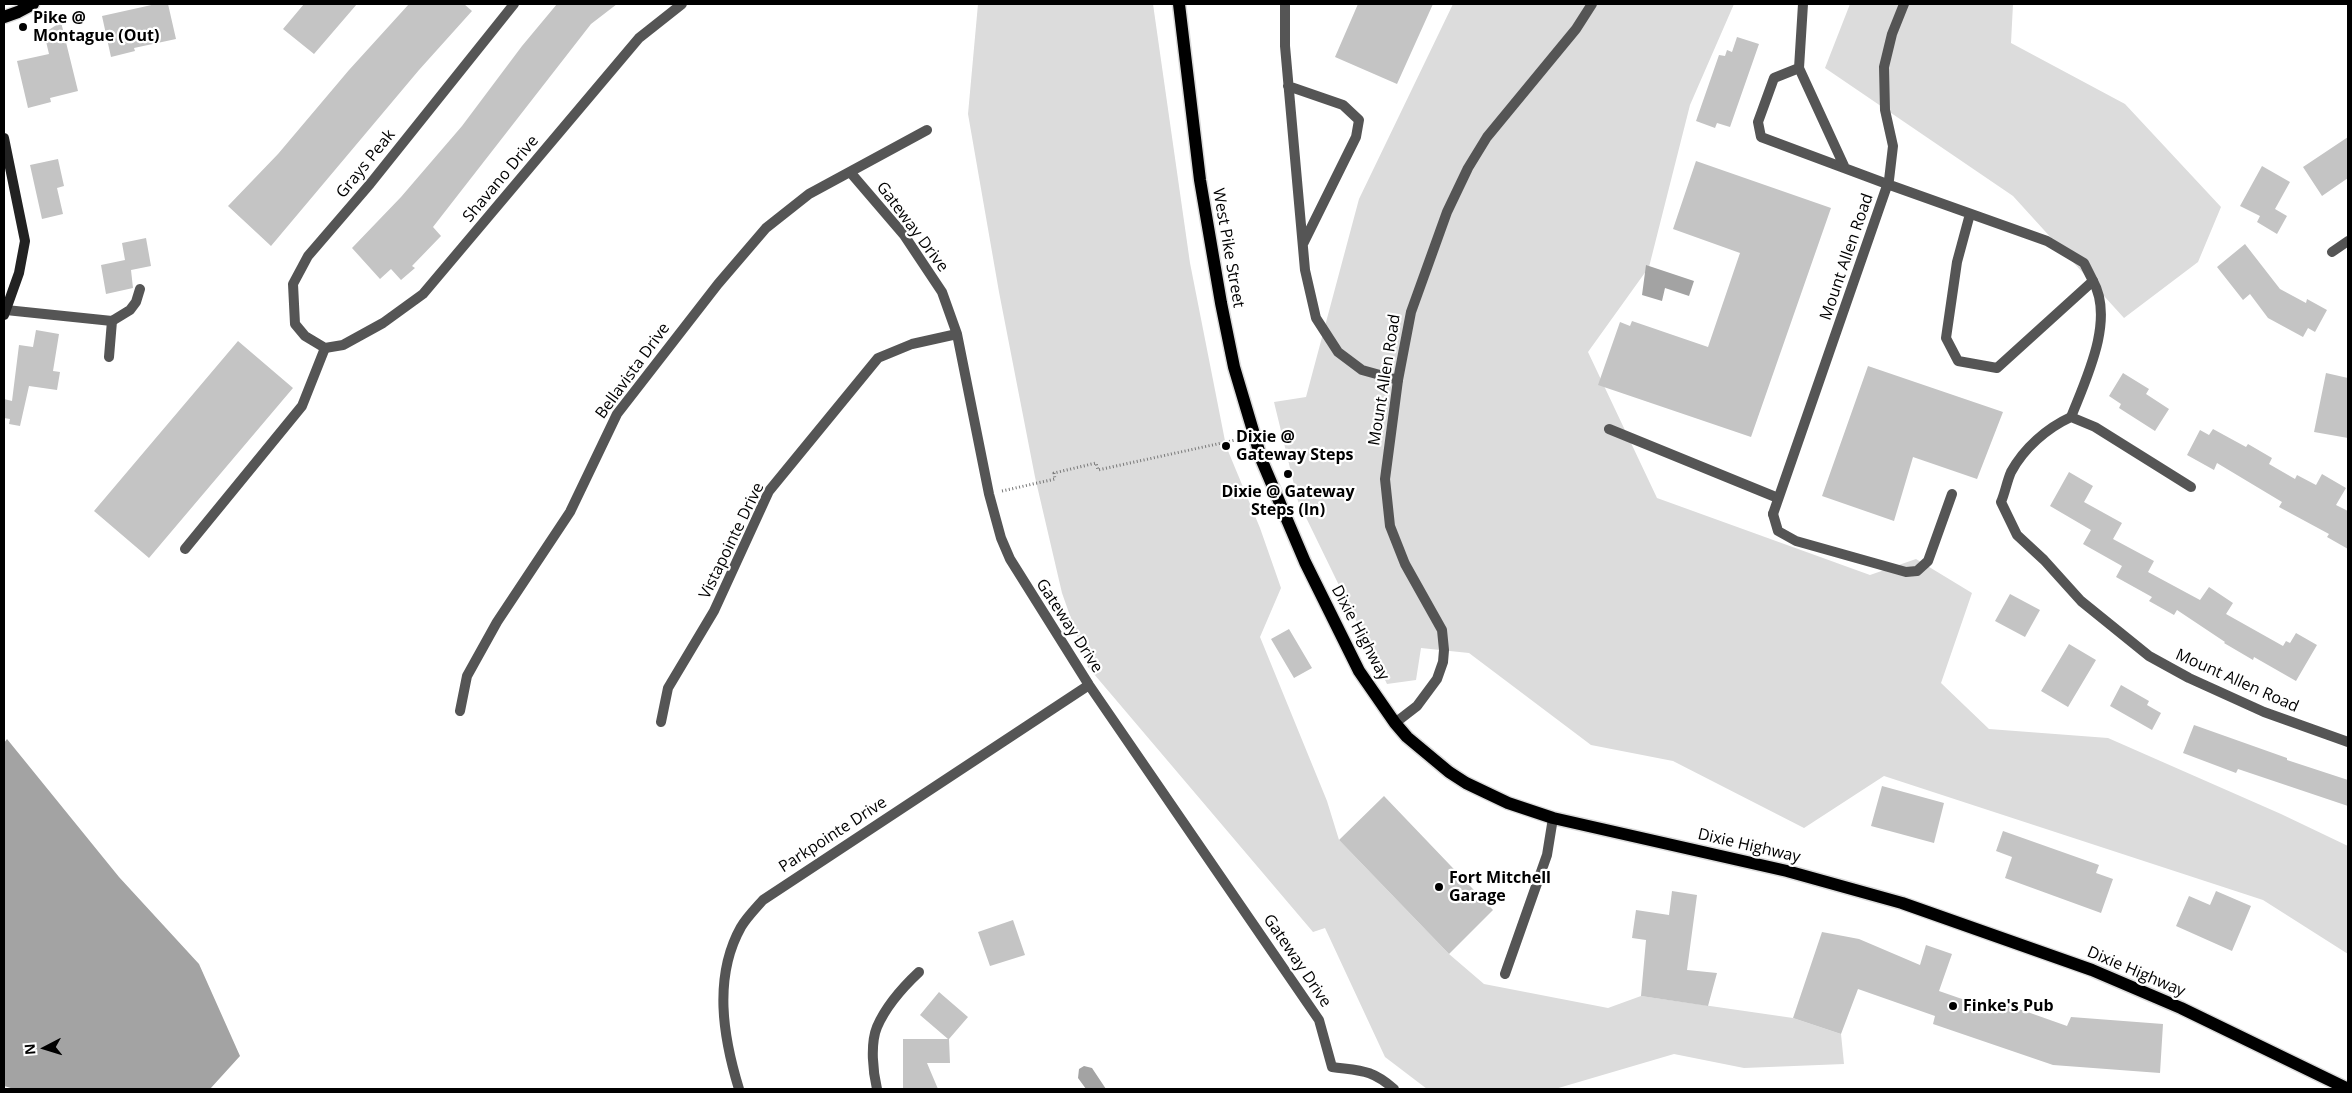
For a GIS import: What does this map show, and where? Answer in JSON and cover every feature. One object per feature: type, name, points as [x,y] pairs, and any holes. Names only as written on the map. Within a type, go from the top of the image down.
[{"type":"main road","points":[[4,17],[33,4]]},
{"type":"main road","name":"West Pike Street","points":[[1179,4],[1200,180],[1221,303],[1234,367],[1254,436],[1274,491]]},
{"type":"main road","name":"Dixie Highway","points":[[1274,491],[1305,562],[1359,670],[1395,723],[1407,737],[1449,772],[1466,783],[1508,803],[1553,818],[1787,871],[1902,903],[2092,970],[2181,1008],[2348,1089]]},
{"type":"street","name":"Grays Peak","points":[[325,348],[305,336],[295,324],[294,284],[308,256],[370,184],[514,4]]},
{"type":"street","name":"Shavano Drive","points":[[325,348],[343,345],[383,323],[423,294],[640,38],[682,4]]},
{"type":"street","points":[[1285,4],[1285,46],[1288,86],[1305,270],[1316,318],[1338,352],[1362,370],[1398,380]]},
{"type":"street","name":"Mount Allen Road","points":[[1395,723],[1417,706],[1437,678],[1443,662],[1444,650],[1442,630],[1406,564],[1390,526],[1385,479],[1398,380],[1411,312],[1447,212],[1468,168],[1487,137],[1576,29],[1592,4]]},
{"type":"street","points":[[1802,4],[1799,68],[1845,168]]},
{"type":"street","name":"Mount Allen Road","points":[[1904,4],[1892,34],[1884,67],[1885,110],[1893,146],[1887,184],[1772,514],[1778,531],[1796,541],[1906,572],[1917,570],[1928,561],[1952,494]]},
{"type":"street","points":[[1799,68],[1774,78],[1758,122],[1761,137],[2047,241],[2084,263],[2097,287],[2101,322],[2091,368],[2071,417],[2094,427],[2191,487]]},
{"type":"street","points":[[1288,86],[1343,105],[1359,120],[1356,137],[1303,245]]},
{"type":"street","name":"Bellavista Drive","points":[[460,712],[467,676],[497,622],[570,512],[617,414],[718,284],[766,228],[809,194],[927,130]]},
{"type":"street","points":[[4,138],[26,241],[19,273],[5,313],[112,321],[130,310],[136,302],[140,289]]},
{"type":"street","name":"Gateway Drive","points":[[850,172],[904,235],[942,292],[957,334],[989,494],[1001,538],[1010,560],[1089,684],[1320,1020],[1332,1067],[1369,1072],[1379,1076],[1394,1089]]},
{"type":"street","points":[[1970,214],[1957,262],[1946,338],[1958,361],[1997,368],[2093,281]]},
{"type":"street","points":[[2332,252],[2348,241]]},
{"type":"street","points":[[109,356],[112,321]]},
{"type":"street","name":"Vistapointe Drive","points":[[661,722],[668,688],[714,611],[769,492],[878,358],[912,344],[957,334]]},
{"type":"street","points":[[185,549],[302,406],[325,348]]},
{"type":"street","name":"Mount Allen Road","points":[[2071,417],[2052,426],[2029,448],[2011,473],[2002,502],[2017,535],[2044,560],[2081,601],[2149,656],[2189,678],[2264,712],[2348,742]]},
{"type":"street","points":[[1609,430],[1778,498]]},
{"type":"street","name":"Parkpointe Drive","points":[[739,1089],[725,1032],[722,1003],[730,952],[742,926],[763,900],[1089,684]]},
{"type":"street","points":[[1505,974],[1547,855],[1553,818]]},
{"type":"street","points":[[877,1089],[874,1045],[877,1028],[901,990],[919,972]]},
{"type":"path","points":[[989,494],[1054,479],[1054,473],[1096,463],[1098,470],[1254,436]]},
{"type":"shaded area","points":[[978,4],[1153,4],[1190,263],[1226,446],[1260,528],[1281,588],[1260,637],[1327,801],[1339,840],[1449,954],[1484,984],[1608,1008],[1641,996],[1793,1018],[1841,1034],[1844,1064],[1744,1068],[1674,1054],[1555,1089],[1427,1089],[1385,1057],[1325,928],[1313,932],[1088,667],[1062,593],[1035,477],[999,292],[968,114]]},
{"type":"shaded area","points":[[1453,4],[1734,4],[1690,105],[1649,267],[1588,352],[1657,498],[1870,575],[1916,559],[1972,593],[1941,683],[1989,729],[2108,738],[2281,814],[2348,846],[2348,954],[2263,900],[1884,776],[1804,828],[1673,761],[1591,745],[1469,653],[1421,648],[1416,680],[1387,684],[1298,501],[1274,402],[1306,397],[1359,199]]},
{"type":"shaded area","points":[[1850,4],[2013,4],[2011,43],[2125,104],[2221,207],[2198,262],[2124,318],[2013,196],[1825,68]]},
{"type":"shaded area","points":[[1646,265],[1694,281],[1689,296],[1665,288],[1662,301],[1642,295]]},
{"type":"shaded area","points":[[7,739],[119,877],[199,964],[240,1056],[210,1089],[14,1089],[4,1086],[4,743]]},
{"type":"shaded area","points":[[1084,1066],[1092,1068],[1106,1089],[1086,1089],[1078,1078],[1079,1069]]},
{"type":"building","points":[[156,4],[168,4],[176,39],[134,48],[135,51],[111,57],[102,16]]},
{"type":"building","points":[[304,4],[357,4],[314,54],[283,29]]},
{"type":"building","points":[[409,4],[464,4],[472,11],[419,70],[271,246],[228,206],[278,154],[349,70]]},
{"type":"building","points":[[557,4],[617,4],[591,24],[433,227],[441,236],[412,266],[415,268],[401,280],[391,269],[380,279],[352,248],[401,197],[462,126],[522,46]]},
{"type":"building","points":[[1358,4],[1433,4],[1397,84],[1335,57]]},
{"type":"building","points":[[61,22],[78,91],[50,98],[51,102],[28,108],[17,61],[49,54],[44,33]]},
{"type":"building","points":[[1737,37],[1759,44],[1730,127],[1717,123],[1715,128],[1696,121],[1719,55],[1725,56],[1727,50],[1732,52]]},
{"type":"building","points":[[2348,137],[2348,178],[2322,196],[2303,167]]},
{"type":"building","points":[[58,159],[64,186],[57,188],[63,214],[42,219],[30,165]]},
{"type":"building","points":[[1696,161],[1831,208],[1751,437],[1598,385],[1620,322],[1630,326],[1632,321],[1708,347],[1740,253],[1673,229]]},
{"type":"building","points":[[2262,166],[2290,182],[2275,209],[2287,216],[2277,234],[2257,222],[2260,216],[2240,206]]},
{"type":"building","points":[[146,238],[151,266],[131,270],[133,288],[106,294],[101,265],[125,260],[122,243]]},
{"type":"building","points":[[2245,244],[2280,289],[2306,303],[2307,299],[2327,310],[2315,332],[2308,328],[2303,337],[2268,318],[2250,294],[2243,300],[2217,267]]},
{"type":"building","points":[[36,330],[59,334],[53,371],[60,372],[57,390],[29,386],[20,426],[9,424],[10,419],[4,418],[4,399],[12,401],[19,345],[33,347]]},
{"type":"building","points":[[238,341],[293,388],[149,558],[94,511]]},
{"type":"building","points":[[1868,366],[2003,412],[1977,479],[1913,457],[1894,521],[1822,496]]},
{"type":"building","points":[[2123,373],[2149,389],[2146,394],[2169,409],[2155,431],[2119,408],[2121,404],[2109,396]]},
{"type":"building","points":[[2326,373],[2348,378],[2348,438],[2314,432]]},
{"type":"building","points":[[2213,429],[2246,447],[2248,444],[2272,458],[2269,464],[2295,479],[2297,475],[2316,485],[2322,474],[2346,488],[2336,505],[2348,511],[2348,549],[2327,537],[2329,534],[2279,507],[2282,502],[2217,463],[2214,470],[2187,455],[2200,430],[2209,435]]},
{"type":"building","points":[[2069,472],[2093,486],[2084,502],[2122,523],[2113,539],[2154,561],[2148,572],[2200,600],[2209,587],[2233,603],[2226,614],[2283,646],[2286,641],[2290,643],[2296,633],[2317,645],[2296,681],[2254,657],[2253,660],[2224,643],[2177,610],[2174,615],[2149,601],[2152,597],[2116,577],[2122,566],[2083,544],[2091,530],[2050,506]]},
{"type":"building","points":[[2010,594],[2040,610],[2025,637],[1995,621]]},
{"type":"building","points":[[1289,629],[1312,668],[1294,678],[1271,639]]},
{"type":"building","points":[[2069,644],[2096,660],[2068,707],[2041,691]]},
{"type":"building","points":[[2121,685],[2149,701],[2147,705],[2161,713],[2152,730],[2110,706]]},
{"type":"building","points":[[2194,725],[2287,758],[2287,760],[2348,780],[2348,806],[2238,769],[2236,773],[2183,753]]},
{"type":"building","points":[[1882,786],[1944,803],[1934,843],[1871,826]]},
{"type":"building","points":[[1384,796],[1493,910],[1449,954],[1339,840]]},
{"type":"building","points":[[2003,831],[2099,865],[2096,873],[2113,879],[2101,913],[2005,878],[2012,857],[1996,851]]},
{"type":"building","points":[[1672,891],[1697,895],[1687,970],[1717,973],[1708,1006],[1641,996],[1646,940],[1632,938],[1636,910],[1669,915]]},
{"type":"building","points":[[2216,891],[2251,906],[2232,951],[2176,926],[2189,896],[2210,905]]},
{"type":"building","points":[[1013,920],[1025,955],[990,966],[978,932]]},
{"type":"building","points":[[1822,932],[1859,939],[1920,965],[1926,945],[1952,954],[1939,991],[1985,1007],[1988,998],[2067,1026],[2071,1017],[2163,1024],[2160,1073],[2053,1065],[1933,1024],[1935,1016],[1858,989],[1841,1034],[1793,1018]]},
{"type":"building","points":[[939,992],[968,1017],[949,1039],[950,1063],[927,1063],[938,1089],[903,1089],[903,1039],[948,1039],[920,1015]]},
{"type":"place","name":"Pike @ Montague (Out)","points":[[23,27]]},
{"type":"place","name":"Dixie @ Gateway Steps","points":[[1226,446]]},
{"type":"place","name":"Dixie @ Gateway Steps (In)","points":[[1288,474]]},
{"type":"place","name":"Fort Mitchell Garage","points":[[1439,887]]},
{"type":"place","name":"Finke's Pub","points":[[1953,1006]]}]
